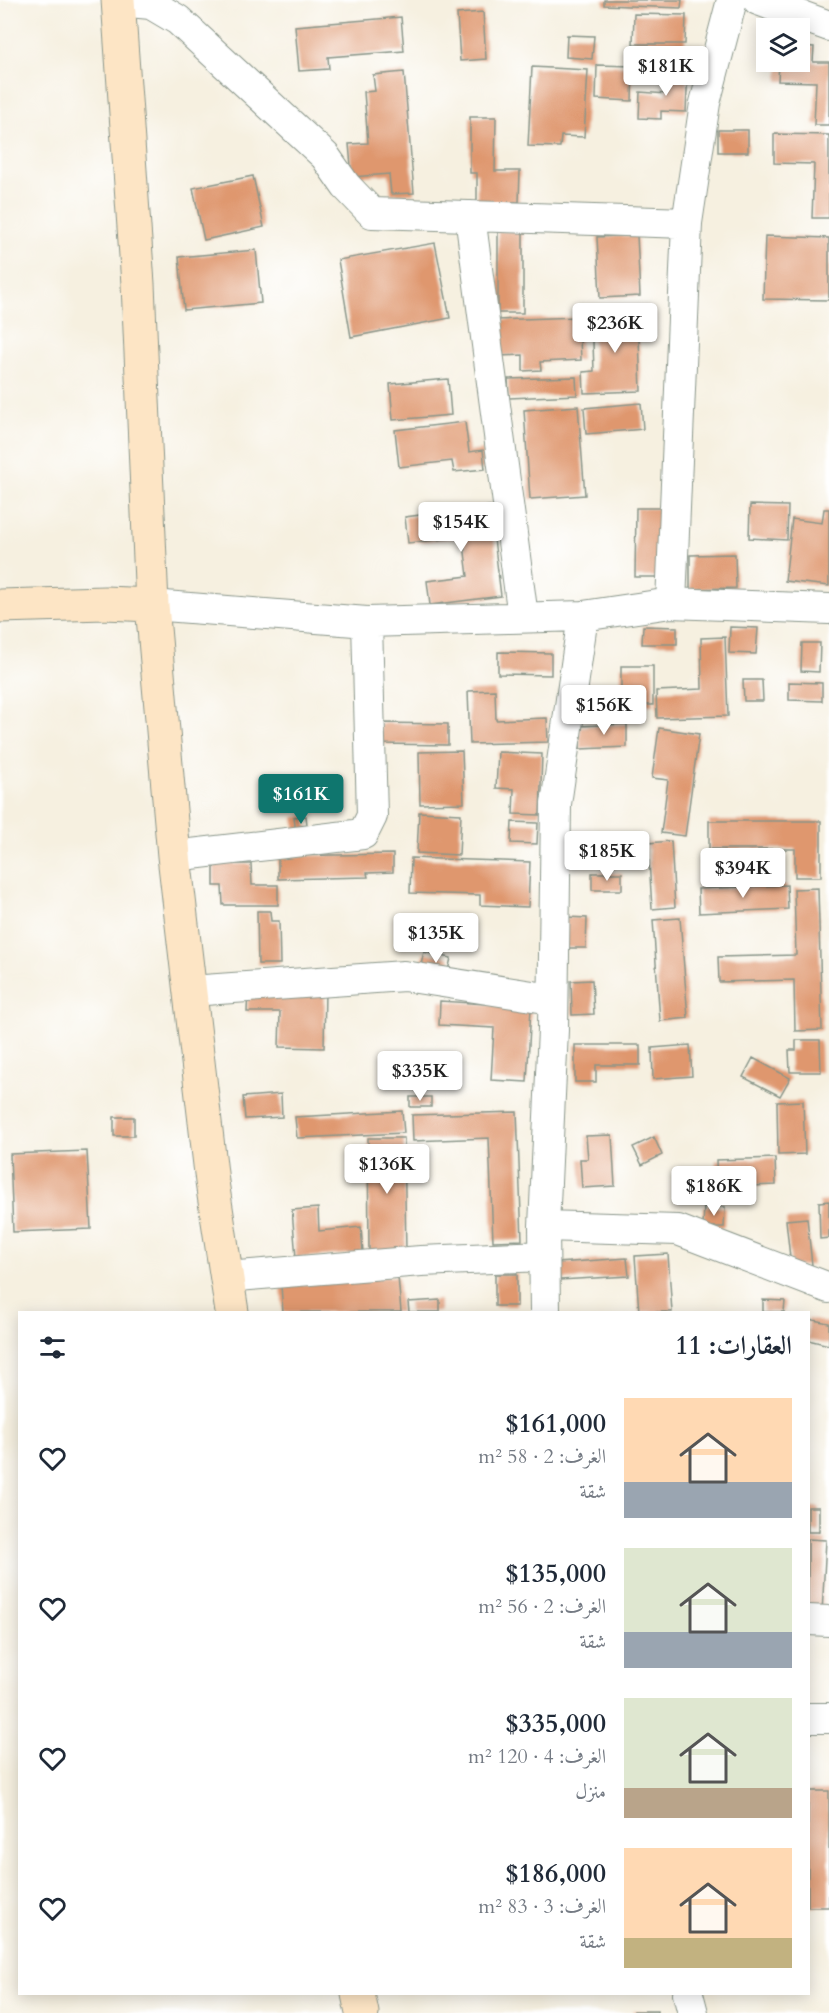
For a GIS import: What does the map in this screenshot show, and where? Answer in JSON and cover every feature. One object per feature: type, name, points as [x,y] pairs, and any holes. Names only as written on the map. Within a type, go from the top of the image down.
[{"type":"street","points":[[670,603],[687,223],[705,103],[732,0]]},
{"type":"street","points":[[758,0],[829,26]]},
{"type":"street","points":[[232,1311],[174,856],[152,605],[138,284],[118,1],[151,4],[177,21],[326,156],[346,186],[372,213],[687,223]]},
{"type":"street","points":[[470,216],[524,617]]},
{"type":"street","points":[[0,606],[105,603],[152,605],[367,622],[583,616],[670,603],[829,609]]},
{"type":"street","points":[[545,1311],[544,1226],[553,1030],[556,804],[583,616]]},
{"type":"street","points":[[174,856],[363,834],[372,816],[367,622]]},
{"type":"street","points":[[190,991],[404,976],[552,999]]},
{"type":"street","points":[[544,1226],[678,1230],[829,1288]]},
{"type":"street","points":[[226,1277],[421,1261],[544,1256]]},
{"type":"street","points":[[810,1620],[829,1621]]},
{"type":"street","points":[[810,1718],[829,1718]]},
{"type":"street","points":[[358,1995],[362,2013]]},
{"type":"street","points":[[688,1995],[693,2013]]},
{"type":"building","points":[[604,0],[682,0],[681,8],[604,5]]},
{"type":"building","points":[[483,12],[486,59],[460,61],[457,14]]},
{"type":"building","points":[[634,14],[686,15],[685,44],[633,44]]},
{"type":"building","points":[[401,17],[404,51],[328,57],[329,69],[299,71],[295,26]]},
{"type":"building","points":[[567,35],[594,36],[592,59],[566,57]]},
{"type":"building","points":[[810,47],[814,47],[813,62],[829,62],[829,125],[814,125],[816,82],[778,81],[778,72],[810,72]]},
{"type":"building","points":[[597,65],[633,66],[632,101],[596,99]]},
{"type":"building","points":[[532,67],[588,70],[584,137],[561,136],[560,147],[528,146]]},
{"type":"building","points":[[668,68],[688,70],[686,112],[661,111],[661,119],[639,118],[640,92],[667,94]]},
{"type":"building","points":[[404,72],[414,193],[391,194],[389,174],[352,177],[349,144],[368,143],[364,92],[375,91],[373,75]]},
{"type":"building","points":[[470,117],[496,117],[495,171],[520,171],[519,202],[477,202],[477,173],[470,173]]},
{"type":"building","points":[[718,130],[748,130],[748,152],[718,152]]},
{"type":"building","points":[[774,134],[829,135],[829,218],[812,218],[814,164],[774,163]]},
{"type":"building","points":[[253,176],[264,227],[204,240],[193,188]]},
{"type":"building","points":[[498,231],[523,231],[523,313],[498,313]]},
{"type":"building","points":[[637,235],[640,296],[600,298],[597,237]]},
{"type":"building","points":[[765,236],[829,238],[829,300],[763,299]]},
{"type":"building","points":[[435,243],[450,318],[351,337],[338,260]]},
{"type":"building","points":[[256,250],[261,303],[184,310],[179,257]]},
{"type":"building","points":[[638,312],[641,391],[584,393],[583,372],[594,371],[592,314]]},
{"type":"building","points":[[579,317],[581,360],[540,362],[541,370],[523,371],[523,355],[498,356],[497,320]]},
{"type":"building","points":[[576,377],[577,395],[509,398],[508,379]]},
{"type":"building","points":[[448,379],[451,415],[393,420],[390,384]]},
{"type":"building","points":[[641,403],[643,429],[586,434],[584,408]]},
{"type":"building","points":[[578,406],[585,495],[530,499],[524,410]]},
{"type":"building","points":[[465,422],[469,452],[483,450],[485,469],[454,472],[452,461],[399,467],[395,430]]},
{"type":"building","points":[[750,505],[788,506],[787,540],[749,538]]},
{"type":"building","points":[[490,506],[501,596],[430,605],[427,581],[468,576],[463,537],[408,543],[405,517]]},
{"type":"building","points":[[636,508],[662,508],[662,577],[635,577]]},
{"type":"building","points":[[824,509],[829,509],[829,586],[785,581],[792,519],[822,523]]},
{"type":"building","points":[[735,554],[736,588],[690,589],[690,555]]},
{"type":"building","points":[[643,626],[677,627],[677,644],[642,644]]},
{"type":"building","points":[[730,627],[758,628],[756,654],[729,653]]},
{"type":"building","points":[[725,637],[728,716],[657,718],[656,691],[702,689],[701,638]]},
{"type":"building","points":[[802,643],[820,643],[819,672],[801,671]]},
{"type":"building","points":[[498,652],[551,653],[551,675],[498,674]]},
{"type":"building","points":[[621,666],[653,666],[653,705],[621,705]]},
{"type":"building","points":[[743,680],[762,680],[763,701],[744,701]]},
{"type":"building","points":[[789,682],[822,683],[822,701],[789,700]]},
{"type":"building","points":[[495,690],[496,720],[547,718],[548,742],[470,744],[468,691]]},
{"type":"building","points":[[380,723],[448,724],[448,745],[380,744]]},
{"type":"building","points":[[627,724],[627,747],[580,749],[580,726]]},
{"type":"building","points":[[659,728],[699,734],[685,836],[661,833],[668,780],[652,778]]},
{"type":"building","points":[[462,751],[464,803],[420,804],[419,752]]},
{"type":"building","points":[[498,752],[542,754],[540,815],[513,814],[514,789],[496,788]]},
{"type":"building","points":[[419,812],[461,814],[459,855],[417,853]]},
{"type":"building","points":[[306,816],[308,833],[296,835],[294,817]]},
{"type":"building","points":[[709,821],[821,821],[821,877],[795,877],[795,849],[709,849]]},
{"type":"building","points":[[512,822],[538,823],[537,844],[511,843]]},
{"type":"building","points":[[671,841],[675,907],[652,909],[648,843]]},
{"type":"building","points":[[393,854],[393,872],[367,873],[368,877],[278,879],[278,856]]},
{"type":"building","points":[[411,858],[530,862],[528,907],[480,905],[480,895],[410,893]]},
{"type":"building","points":[[214,864],[251,864],[252,885],[278,885],[278,905],[223,905],[222,886],[214,886]]},
{"type":"building","points":[[746,868],[746,881],[728,881],[728,869]]},
{"type":"building","points":[[592,873],[622,873],[622,890],[592,890]]},
{"type":"building","points":[[787,885],[788,909],[699,913],[698,889]]},
{"type":"building","points":[[818,888],[822,1030],[795,1031],[794,980],[719,982],[718,957],[796,955],[794,889]]},
{"type":"building","points":[[257,911],[270,911],[271,921],[279,921],[280,964],[258,964]]},
{"type":"building","points":[[566,917],[587,918],[586,948],[565,948]]},
{"type":"building","points":[[680,918],[688,1018],[660,1021],[653,920]]},
{"type":"building","points":[[424,952],[451,958],[447,975],[420,969]]},
{"type":"building","points":[[592,980],[594,1014],[572,1015],[571,981]]},
{"type":"building","points":[[248,989],[325,990],[324,1048],[279,1047],[280,1012],[247,1012]]},
{"type":"building","points":[[440,1001],[531,1007],[527,1082],[491,1080],[494,1028],[439,1025]]},
{"type":"building","points":[[796,1040],[820,1040],[821,1072],[790,1072],[789,1050],[796,1050]]},
{"type":"building","points":[[575,1045],[640,1045],[640,1065],[596,1065],[596,1082],[575,1082]]},
{"type":"building","points":[[690,1045],[692,1076],[653,1079],[652,1048]]},
{"type":"building","points":[[753,1058],[790,1078],[780,1096],[743,1077]]},
{"type":"building","points":[[281,1094],[282,1117],[245,1119],[243,1097]]},
{"type":"building","points":[[410,1097],[431,1097],[431,1107],[410,1107]]},
{"type":"building","points":[[803,1101],[805,1154],[778,1155],[777,1102]]},
{"type":"building","points":[[402,1111],[404,1133],[297,1138],[295,1117]]},
{"type":"building","points":[[517,1112],[522,1240],[493,1241],[489,1138],[413,1141],[412,1115]]},
{"type":"building","points":[[114,1117],[134,1117],[134,1136],[114,1136]]},
{"type":"building","points":[[612,1135],[615,1186],[582,1188],[580,1159],[588,1159],[586,1136]]},
{"type":"building","points":[[654,1137],[662,1155],[642,1165],[633,1147]]},
{"type":"building","points":[[368,1138],[404,1138],[406,1251],[369,1251]]},
{"type":"building","points":[[87,1151],[91,1229],[13,1232],[10,1154]]},
{"type":"building","points":[[775,1158],[776,1185],[717,1187],[716,1160]]},
{"type":"building","points":[[829,1201],[829,1238],[820,1239],[819,1202]]},
{"type":"building","points":[[704,1206],[725,1207],[724,1227],[703,1227]]},
{"type":"building","points":[[318,1208],[319,1231],[361,1227],[363,1253],[296,1258],[292,1210]]},
{"type":"building","points":[[807,1218],[812,1265],[791,1267],[786,1220]]},
{"type":"building","points":[[668,1254],[672,1311],[639,1311],[635,1256]]},
{"type":"building","points":[[627,1258],[629,1276],[560,1280],[558,1263]]},
{"type":"building","points":[[495,1274],[517,1274],[517,1306],[495,1306]]},
{"type":"building","points":[[398,1276],[401,1311],[283,1311],[281,1286]]},
{"type":"building","points":[[440,1300],[440,1311],[409,1311],[408,1302]]},
{"type":"building","points":[[763,1300],[785,1301],[784,1311],[763,1311]]},
{"type":"building","points":[[810,1319],[829,1323],[829,1345],[810,1340]]},
{"type":"building","points":[[810,1507],[819,1507],[819,1532],[810,1532]]},
{"type":"building","points":[[810,1539],[826,1540],[822,1613],[810,1613]]},
{"type":"building","points":[[810,1791],[829,1791],[829,1907],[810,1907]]},
{"type":"building","points":[[634,2011],[657,2011],[657,2013],[634,2013]]}]
